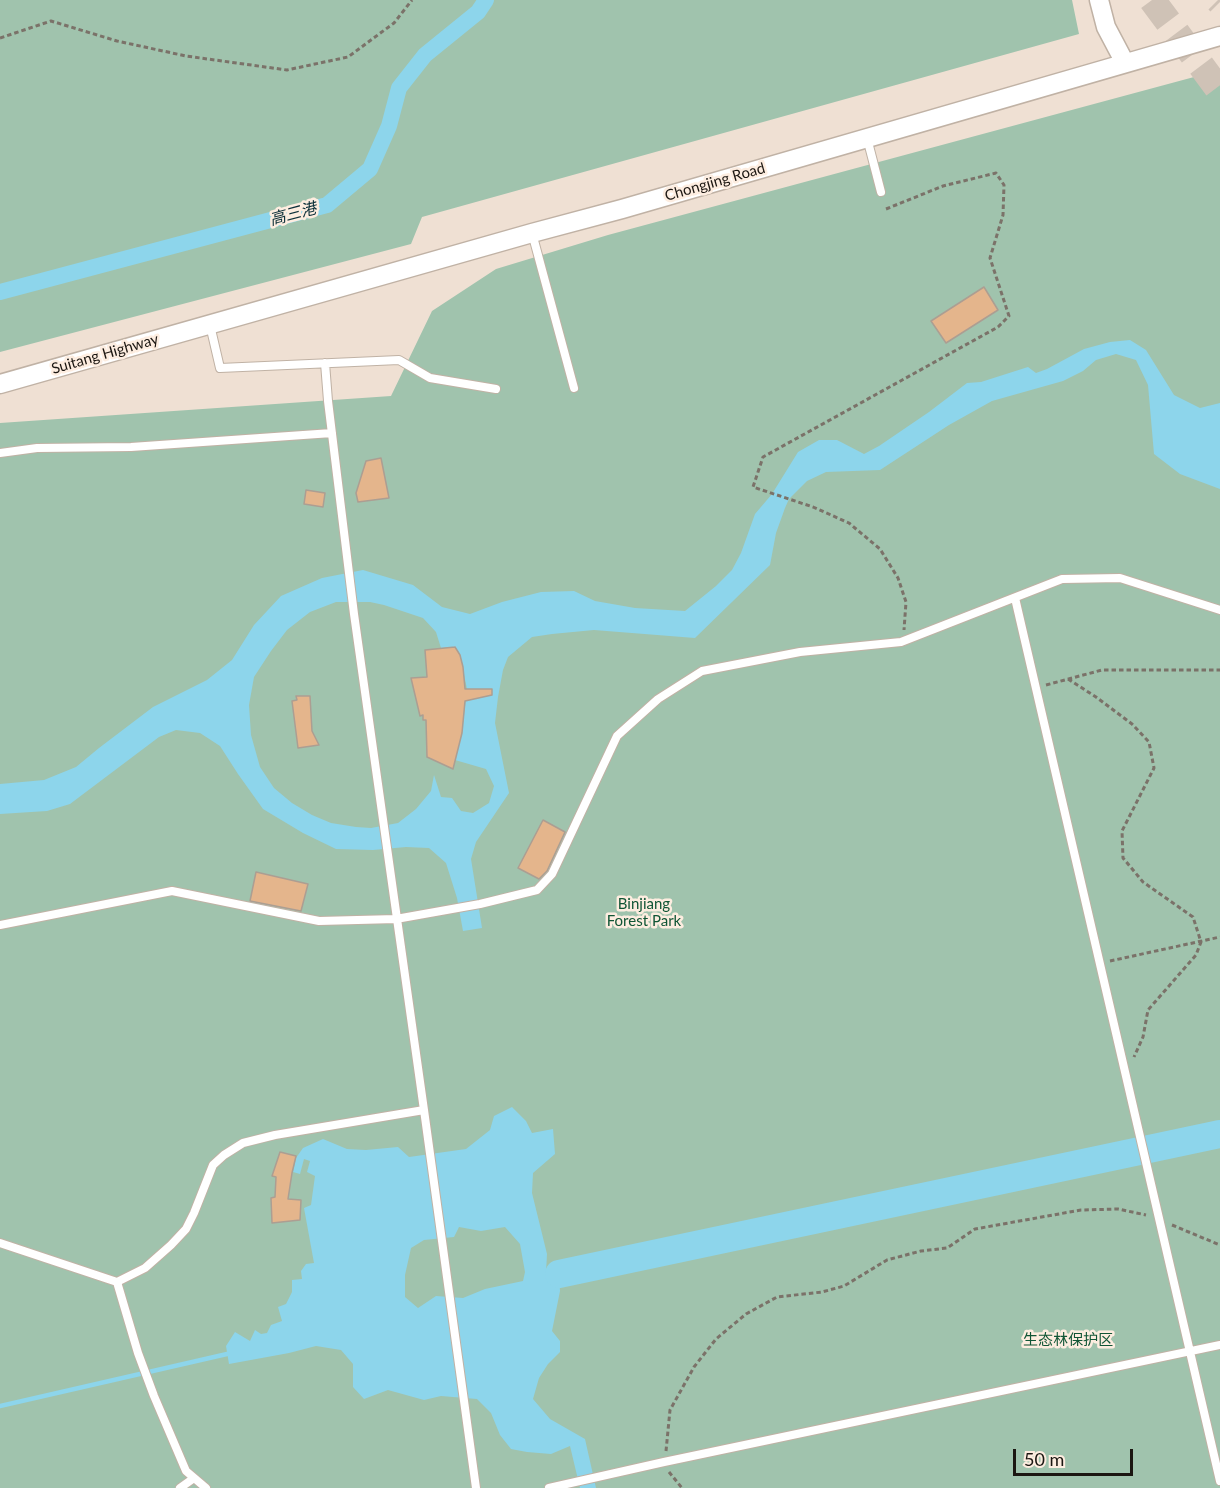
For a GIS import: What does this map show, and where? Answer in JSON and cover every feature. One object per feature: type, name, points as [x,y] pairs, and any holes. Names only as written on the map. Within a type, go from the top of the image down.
[{"type":"street","points":[[1099,0],[1106,27],[1125,63]]},
{"type":"street","name":"Chongjing Road","points":[[210,325],[1220,36]]},
{"type":"street","name":"Suitang Highway","points":[[0,384],[210,325]]},
{"type":"lane","points":[[867,137],[881,192]]},
{"type":"lane","points":[[532,233],[574,388]]},
{"type":"lane","points":[[210,325],[220,368],[399,360],[430,378],[496,389]]},
{"type":"lane","points":[[325,363],[354,614],[476,1488]]},
{"type":"lane","points":[[0,453],[37,448],[131,447],[332,433]]},
{"type":"lane","points":[[0,925],[172,891],[319,921],[396,919],[480,904],[537,890],[552,874],[617,736],[658,699],[702,670],[801,652],[904,640],[1062,579],[1120,578],[1220,610]]},
{"type":"lane","points":[[1015,598],[1220,1481]]},
{"type":"lane","points":[[0,1243],[117,1282],[145,1268],[186,1229],[213,1165],[243,1143],[275,1134],[424,1110]]},
{"type":"lane","points":[[117,1282],[138,1353],[186,1471],[206,1488]]},
{"type":"lane","points":[[549,1488],[1220,1345]]},
{"type":"lane","points":[[180,1488],[194,1478]]},
{"type":"path","points":[[0,38],[51,21],[117,41],[186,56],[287,70],[348,57],[394,23],[412,0]]},
{"type":"path","points":[[886,209],[943,186],[996,173],[1004,185],[1003,215],[990,258],[1009,316],[998,327],[763,457],[753,487],[849,522],[880,549],[897,578],[906,602],[904,640]]},
{"type":"path","points":[[1036,688],[1102,670],[1220,670]]},
{"type":"path","points":[[1068,679],[1132,724],[1149,742],[1154,768],[1122,831],[1123,858],[1143,882],[1193,917],[1201,942],[1196,955],[1148,1010],[1143,1037],[1126,1075]]},
{"type":"path","points":[[1100,964],[1220,937]]},
{"type":"path","points":[[682,1488],[667,1470],[664,1462],[670,1410],[694,1367],[716,1339],[746,1314],[777,1297],[822,1292],[844,1286],[887,1260],[921,1251],[947,1248],[975,1229],[1081,1210],[1118,1209],[1142,1213],[1220,1245]]},
{"type":"green space","points":[[0,0],[1072,0],[1079,34],[422,217],[411,244],[0,352]]},
{"type":"green space","name":"Binjiang Forest Park","points":[[1220,70],[1220,1488],[0,1488],[0,423],[391,396],[432,311],[496,269],[608,235]]},
{"type":"water","points":[[1130,340],[1146,350],[1174,395],[1200,408],[1220,403],[1220,489],[1180,474],[1154,454],[1148,385],[1136,360],[1116,354],[1096,360],[1083,371],[1063,381],[992,401],[949,425],[880,470],[826,472],[807,481],[789,499],[785,508],[776,533],[770,565],[695,638],[594,630],[532,637],[508,657],[498,697],[495,723],[509,793],[476,842],[471,859],[482,928],[463,931],[457,898],[446,863],[429,848],[336,849],[303,833],[263,809],[220,746],[200,733],[176,730],[159,737],[70,804],[47,811],[0,814],[0,784],[44,780],[76,767],[153,707],[207,680],[232,660],[254,625],[281,596],[322,578],[363,570],[413,585],[442,607],[470,614],[502,602],[541,592],[574,591],[595,601],[635,608],[685,611],[732,570],[741,553],[755,514],[772,494],[798,452],[819,440],[837,440],[864,454],[929,412],[967,383],[981,382],[1028,367],[1036,373],[1084,349],[1110,342]],"holes":[[[336,602],[370,602],[423,618],[436,632],[441,648],[455,647],[460,655],[467,689],[462,733],[455,760],[486,769],[494,786],[489,803],[473,813],[461,811],[452,798],[441,797],[434,775],[431,791],[416,809],[398,823],[371,828],[331,823],[292,803],[274,788],[260,767],[251,735],[249,705],[254,677],[271,651],[287,630],[310,612]]]},
{"type":"water","points":[[512,1107],[526,1121],[532,1133],[553,1129],[555,1154],[533,1173],[532,1193],[547,1254],[546,1273],[559,1274],[560,1291],[552,1331],[560,1341],[560,1352],[539,1378],[533,1399],[550,1419],[585,1439],[596,1488],[580,1488],[570,1446],[551,1454],[511,1449],[500,1435],[491,1413],[477,1399],[441,1396],[424,1400],[388,1390],[364,1399],[353,1387],[353,1364],[341,1350],[316,1346],[229,1364],[226,1346],[235,1332],[250,1341],[255,1330],[261,1334],[267,1333],[271,1325],[282,1321],[278,1307],[286,1304],[292,1292],[292,1280],[302,1279],[301,1271],[306,1264],[314,1263],[304,1208],[311,1205],[315,1176],[307,1172],[310,1161],[304,1159],[300,1174],[293,1172],[296,1158],[303,1148],[323,1139],[347,1149],[398,1147],[409,1157],[466,1149],[490,1130],[494,1116]],"holes":[[[459,1227],[481,1231],[505,1227],[520,1244],[525,1272],[523,1281],[485,1289],[463,1298],[436,1296],[418,1308],[405,1297],[405,1275],[411,1248],[424,1240],[454,1237]]]},
{"type":"building","points":[[984,287],[998,310],[946,343],[931,321]]},
{"type":"building","points":[[381,458],[389,498],[358,502],[356,493],[366,461]]},
{"type":"building","points":[[306,490],[325,493],[323,507],[304,504]]},
{"type":"building","points":[[455,647],[463,667],[465,689],[492,689],[492,695],[465,701],[462,733],[453,769],[427,757],[426,720],[423,720],[423,715],[420,716],[411,678],[427,677],[425,650]]},
{"type":"building","points":[[296,696],[310,696],[312,731],[319,745],[298,748],[292,701],[297,700]]},
{"type":"building","points":[[543,820],[565,832],[547,871],[539,879],[518,868]]},
{"type":"building","points":[[256,872],[308,884],[301,911],[250,901]]},
{"type":"building","points":[[280,1152],[296,1156],[288,1199],[301,1200],[300,1220],[272,1223],[271,1198],[275,1197],[276,1177],[272,1176]]},
{"type":"waterway","name":"高三港","points":[[0,292],[327,205],[370,169],[389,126],[399,88],[425,55],[478,12],[486,0]]},
{"type":"waterway","points":[[559,1274],[1220,1134]]},
{"type":"waterway","points":[[0,1406],[227,1354]]},
{"type":"tunnel","points":[[1152,0],[1220,91]]},
{"type":"park label","name":"生态林保护区","points":[[1068,1340]]}]
